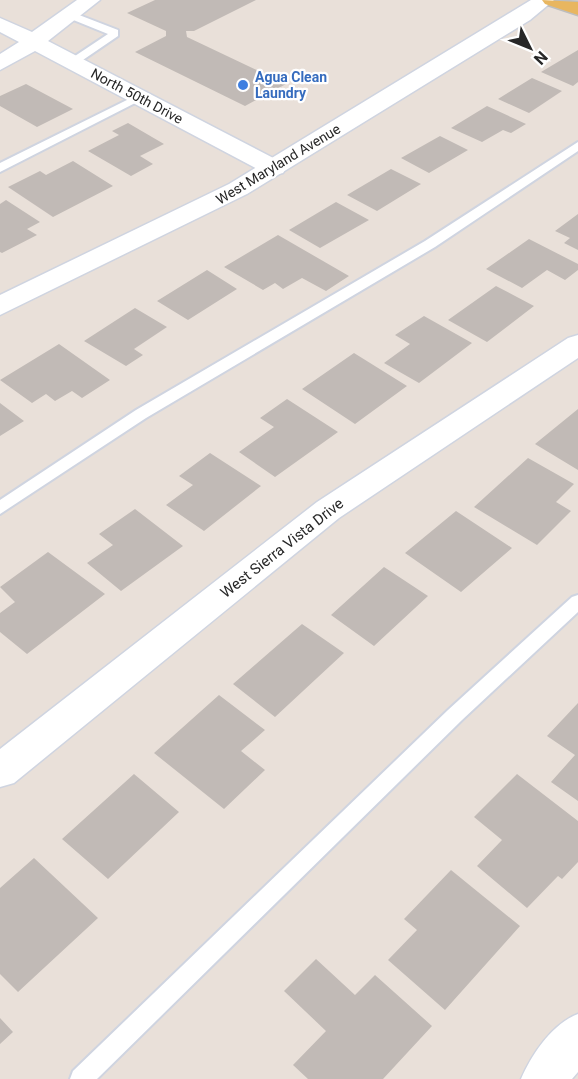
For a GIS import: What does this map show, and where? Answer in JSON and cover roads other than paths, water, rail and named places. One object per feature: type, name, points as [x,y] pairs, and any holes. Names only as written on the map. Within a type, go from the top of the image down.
[{"type":"main road","points":[[552,0],[578,9]]},
{"type":"street","points":[[0,63],[90,0]]},
{"type":"street","name":"West Maryland Avenue","points":[[0,306],[185,217],[274,168],[523,16],[544,0]]},
{"type":"street","name":"North 50th Drive","points":[[0,24],[274,168]]},
{"type":"street","name":"West Sierra Vista Drive","points":[[0,771],[328,510],[544,369],[578,344]]},
{"type":"street","points":[[544,1079],[578,1036]]},
{"type":"lane","points":[[70,15],[114,32],[113,36],[73,62]]},
{"type":"lane","points":[[0,168],[139,97]]},
{"type":"lane","points":[[0,508],[141,414],[430,244],[578,146]]},
{"type":"lane","points":[[81,1079],[455,715],[578,602]]},
{"type":"place","name":"Agua Clean Laundry","points":[[243,85]]}]
